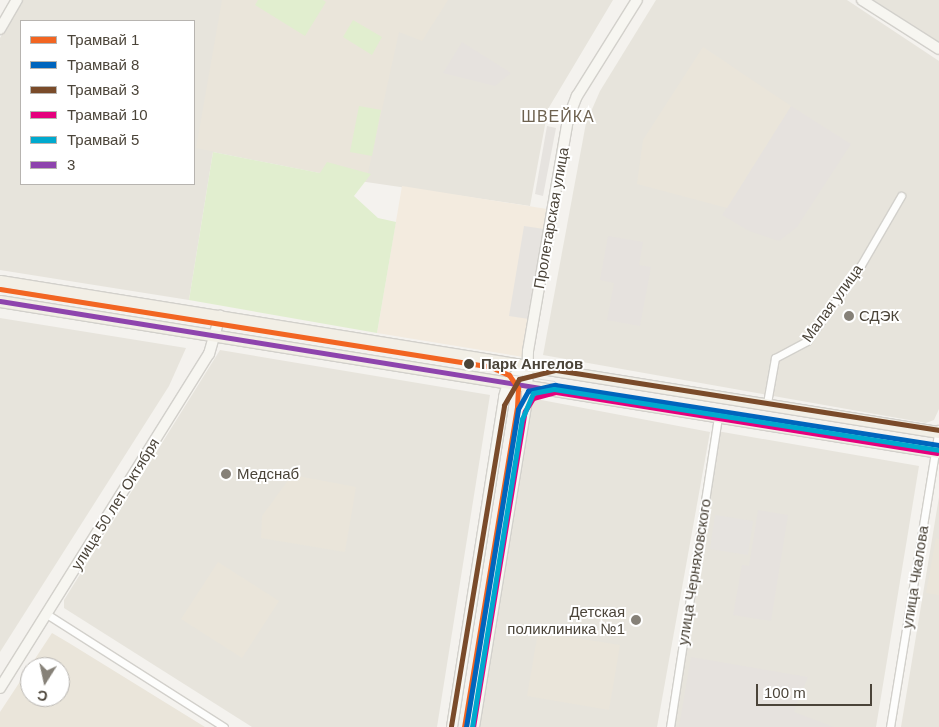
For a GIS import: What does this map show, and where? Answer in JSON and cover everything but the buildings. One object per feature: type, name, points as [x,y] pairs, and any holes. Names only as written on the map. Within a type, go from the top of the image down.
[{"type":"main road","points":[[0,281],[939,430]]},
{"type":"main road","points":[[0,301],[937,452]]},
{"type":"street","points":[[0,29],[17,0]]},
{"type":"street","name":"Пролетарская улица","points":[[474,727],[528,386],[526,364],[568,119],[577,96],[637,0]]},
{"type":"street","points":[[862,0],[939,49]]},
{"type":"street","name":"Малая улица","points":[[767,403],[775,358],[807,341],[861,265],[901,196]]},
{"type":"street","name":"улица 50 лет Октября","points":[[0,688],[45,613],[209,354],[220,316]]},
{"type":"street","points":[[452,727],[508,383],[526,364]]},
{"type":"street","name":"улица Черняховского","points":[[670,727],[718,417]]},
{"type":"street","name":"улица Чкалова","points":[[890,727],[937,452],[939,430]]},
{"type":"street","points":[[45,613],[224,727]]},
{"type":"shaded area","points":[[23,0],[613,0],[548,109],[530,206],[366,182],[213,152],[189,300],[0,270],[0,38]]},
{"type":"shaded area","points":[[222,0],[448,0],[422,41],[399,32],[366,182],[196,148]]},
{"type":"shaded area","points":[[656,0],[847,0],[939,61],[939,409],[934,420],[926,423],[543,355],[586,123],[600,91]]},
{"type":"shaded area","points":[[871,0],[939,0],[939,43]]},
{"type":"shaded area","points":[[462,42],[511,73],[495,86],[443,73]]},
{"type":"shaded area","points":[[703,47],[791,106],[727,208],[637,184],[643,140]]},
{"type":"shaded area","points":[[791,106],[851,144],[797,227],[779,241],[749,231],[722,215]]},
{"type":"shaded area","points":[[547,126],[556,128],[543,196],[535,194]]},
{"type":"shaded area","points":[[402,186],[547,209],[523,357],[377,333]]},
{"type":"shaded area","points":[[524,226],[544,229],[529,319],[509,316]]},
{"type":"shaded area","points":[[608,236],[643,242],[639,265],[651,267],[640,326],[607,320],[614,283],[600,280]]},
{"type":"shaded area","points":[[0,318],[186,348],[169,386],[0,652]]},
{"type":"shaded area","points":[[220,350],[490,395],[437,727],[252,727],[64,608],[64,600]]},
{"type":"shaded area","points":[[536,399],[710,432],[657,727],[474,727],[527,401]]},
{"type":"shaded area","points":[[717,431],[919,466],[876,727],[675,727]]},
{"type":"shaded area","points":[[292,475],[356,487],[345,552],[261,538],[262,516]]},
{"type":"shaded area","points":[[939,497],[939,727],[901,727]]},
{"type":"shaded area","points":[[758,510],[788,515],[771,621],[733,615],[742,565],[749,566]]},
{"type":"shaded area","points":[[715,515],[753,521],[748,555],[710,549]]},
{"type":"shaded area","points":[[936,538],[939,539],[939,595],[926,593]]},
{"type":"shaded area","points":[[218,562],[279,601],[242,658],[181,619]]},
{"type":"shaded area","points":[[538,632],[620,645],[609,710],[527,696]]},
{"type":"shaded area","points":[[52,633],[205,727],[0,727],[0,712],[20,682],[20,707],[70,707],[70,657],[36,657]]},
{"type":"shaded area","points":[[691,657],[808,677],[794,712],[834,727],[679,727]]},
{"type":"green space","points":[[258,0],[323,0],[326,2],[305,36],[255,5]]},
{"type":"green space","points":[[353,20],[382,37],[372,55],[343,37]]},
{"type":"green space","points":[[359,106],[381,110],[372,156],[350,152]]},
{"type":"green space","points":[[213,152],[320,173],[327,162],[371,174],[354,196],[378,218],[396,222],[377,333],[189,300]]},
{"type":"tram line","name":"1","points":[[0,289],[491,367],[509,375],[518,388],[517,407],[464,727]]},
{"type":"tram line","name":"3","points":[[451,726],[504,405],[519,379],[556,370],[939,430]]},
{"type":"tram line","points":[[495,372],[554,381]]},
{"type":"tram line","name":"8","points":[[466,727],[518,409],[528,391],[555,385],[938,445]]},
{"type":"tram line","name":"5","points":[[472,727],[522,419],[533,393],[554,389],[938,450]]},
{"type":"tram line","name":"10","points":[[473,727],[525,411],[533,398],[556,392],[937,453]]},
{"type":"transit line","name":"3","points":[[0,301],[939,452]]},
{"type":"place","name":"СДЭК","points":[[849,316]]},
{"type":"place","name":"Парк Ангелов","points":[[469,364]]},
{"type":"place","name":"Медснаб","points":[[226,474]]},
{"type":"place","name":"Детская поликлиника №1","points":[[636,620]]},
{"type":"district","name":"ШВЕЙКА","points":[[558,117]]}]
